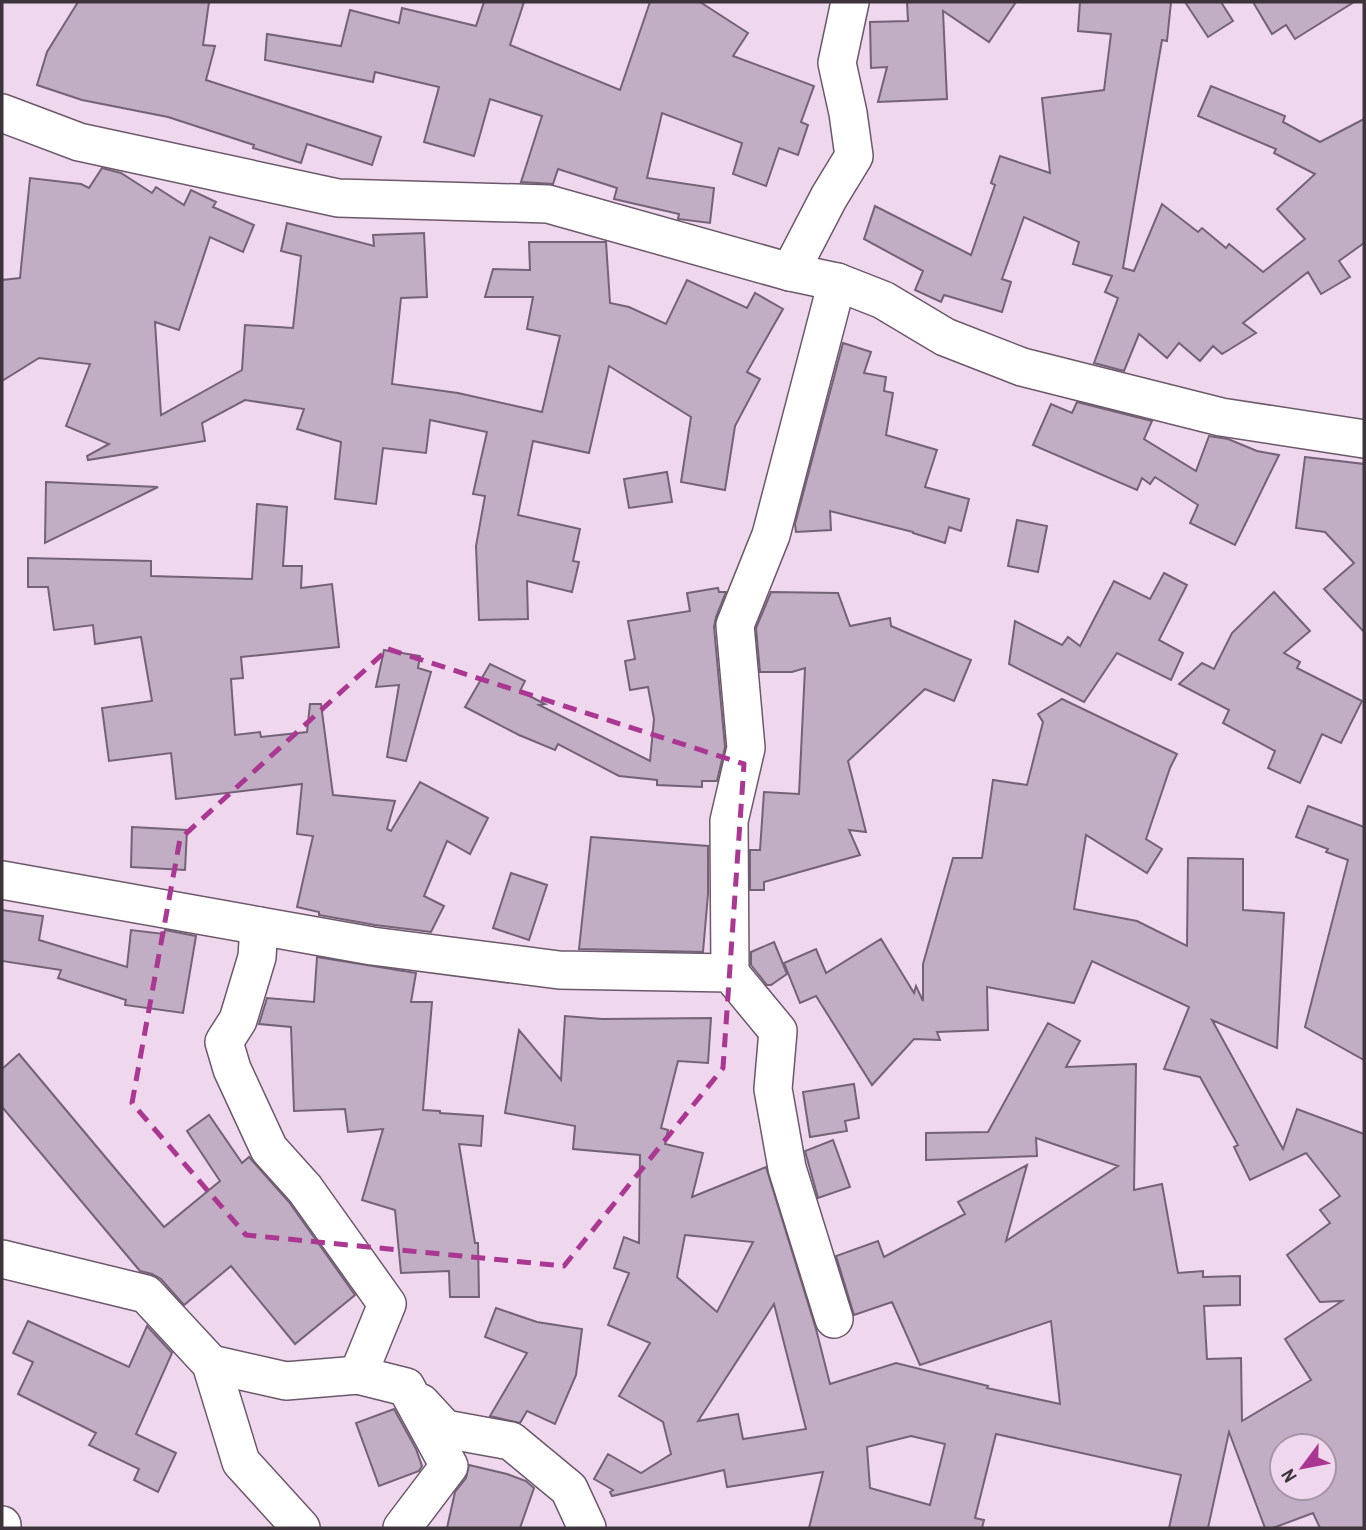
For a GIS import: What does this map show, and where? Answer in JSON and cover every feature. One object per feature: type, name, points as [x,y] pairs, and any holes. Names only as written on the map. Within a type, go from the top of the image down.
[{"type":"street","points":[[790,272],[854,156],[837,64],[850,2]]},
{"type":"street","points":[[2,113],[79,142],[338,198],[548,204],[790,272],[837,282],[883,300],[945,337],[1022,367],[1221,417],[1364,439]]},
{"type":"street","points":[[834,1319],[787,1168],[773,1089],[778,1031],[730,974],[729,821],[746,748],[735,625],[771,536],[837,282]]},
{"type":"street","points":[[2,880],[372,946],[559,970],[730,974]]},
{"type":"street","points":[[259,926],[257,957],[238,1020],[224,1042],[232,1069],[269,1149],[304,1189],[387,1304],[358,1375]]},
{"type":"street","points":[[2,1259],[146,1294],[211,1364],[241,1462],[301,1528]]},
{"type":"street","points":[[211,1364],[286,1381],[358,1375],[405,1387],[445,1429],[511,1441],[569,1489],[587,1528]]},
{"type":"street","points":[[402,1528],[449,1466],[405,1387]]},
{"type":"highlighted area","points":[[388,649],[744,764],[723,1068],[564,1266],[246,1235],[132,1103],[180,839]]},
{"type":"building","points":[[78,2],[209,2],[203,45],[215,46],[206,80],[381,137],[372,165],[307,144],[301,163],[168,117],[82,100],[37,85],[47,52]]},
{"type":"building","points":[[484,2],[524,2],[510,45],[620,90],[650,2],[700,2],[748,33],[733,56],[814,86],[801,122],[808,125],[798,155],[779,148],[766,186],[733,174],[742,143],[662,113],[647,178],[714,188],[710,223],[678,219],[679,214],[614,199],[617,188],[558,169],[553,184],[521,182],[542,116],[490,99],[474,156],[424,142],[439,87],[375,72],[373,82],[265,60],[267,34],[341,46],[350,10],[399,23],[402,8],[476,26]]},
{"type":"building","points":[[907,2],[1016,2],[989,42],[943,11],[947,99],[878,102],[887,67],[871,68],[870,22],[908,21]]},
{"type":"building","points":[[1080,2],[1171,2],[1167,41],[1162,40],[1123,268],[1134,271],[1162,204],[1198,232],[1202,228],[1226,248],[1229,244],[1263,272],[1305,239],[1277,209],[1315,174],[1274,153],[1276,149],[1198,116],[1211,86],[1285,116],[1283,122],[1320,142],[1364,119],[1364,243],[1339,261],[1350,277],[1321,294],[1308,272],[1243,323],[1256,333],[1222,354],[1213,346],[1200,361],[1179,343],[1167,358],[1139,334],[1124,371],[1094,363],[1118,298],[1105,292],[1112,276],[1073,264],[1079,242],[1024,217],[1002,279],[1011,282],[1002,312],[944,295],[941,302],[915,290],[923,271],[864,239],[875,206],[971,255],[995,185],[991,183],[1000,156],[1050,173],[1042,98],[1104,90],[1111,34],[1078,31]]},
{"type":"building","points":[[1185,2],[1221,2],[1233,21],[1208,37]]},
{"type":"building","points":[[1253,2],[1354,2],[1295,39],[1286,25],[1272,34]]},
{"type":"building","points":[[102,168],[121,173],[152,193],[156,187],[184,205],[191,190],[216,202],[213,207],[254,225],[243,252],[210,237],[179,330],[155,322],[161,415],[242,370],[245,325],[293,328],[301,256],[281,251],[287,223],[374,246],[373,235],[424,233],[427,297],[401,298],[392,384],[458,393],[542,412],[560,336],[527,329],[533,297],[485,297],[493,269],[530,270],[529,242],[606,242],[610,303],[629,307],[666,324],[687,280],[747,308],[755,293],[783,309],[747,372],[760,379],[735,426],[725,490],[681,482],[691,417],[609,366],[589,453],[533,441],[518,515],[580,529],[573,561],[579,562],[572,592],[527,581],[528,619],[479,620],[476,546],[485,496],[473,494],[487,432],[430,420],[426,453],[383,448],[376,504],[335,499],[341,442],[297,429],[304,409],[245,400],[202,423],[205,441],[88,460],[87,456],[109,444],[66,426],[90,364],[39,358],[2,381],[2,280],[20,278],[30,178],[81,184],[89,188]]},
{"type":"building","points":[[843,343],[871,352],[864,373],[886,377],[884,391],[893,393],[886,435],[937,450],[925,487],[969,499],[961,531],[949,527],[945,543],[830,511],[831,530],[796,532],[795,524]]},
{"type":"building","points":[[1077,402],[1152,421],[1144,439],[1196,471],[1209,436],[1279,455],[1235,545],[1190,523],[1198,505],[1155,477],[1150,484],[1142,478],[1137,490],[1033,445],[1051,404],[1072,413]]},
{"type":"building","points":[[1305,457],[1364,464],[1364,632],[1324,589],[1354,563],[1325,532],[1296,528]]},
{"type":"building","points":[[667,472],[672,502],[629,508],[624,479]]},
{"type":"building","points":[[46,482],[158,487],[45,543]]},
{"type":"building","points":[[257,504],[287,507],[283,566],[302,566],[301,588],[332,584],[339,647],[241,657],[243,678],[231,679],[235,735],[260,732],[261,737],[307,732],[310,704],[321,704],[333,795],[395,801],[387,829],[391,831],[420,782],[488,818],[470,854],[447,841],[424,896],[444,906],[431,932],[319,915],[319,912],[297,907],[313,836],[297,834],[302,784],[176,799],[171,753],[109,761],[102,708],[152,701],[141,637],[95,644],[93,625],[54,630],[48,587],[28,587],[28,558],[151,561],[151,576],[252,579]]},
{"type":"building","points":[[1017,520],[1047,526],[1038,572],[1008,566]]},
{"type":"building","points":[[1164,573],[1187,585],[1159,640],[1183,653],[1171,680],[1117,653],[1084,702],[1009,664],[1015,621],[1062,645],[1068,637],[1080,646],[1114,581],[1150,599]]},
{"type":"building","points":[[718,588],[719,592],[726,592],[714,627],[725,747],[717,781],[702,781],[702,787],[657,785],[657,780],[619,776],[558,744],[555,750],[465,707],[490,664],[525,681],[520,691],[545,704],[539,705],[650,761],[654,719],[648,687],[630,690],[625,661],[635,659],[628,621],[690,611],[687,593]]},
{"type":"building","points":[[771,592],[838,593],[850,626],[890,618],[891,626],[971,660],[954,701],[925,689],[848,761],[866,832],[849,830],[860,855],[764,882],[764,890],[750,890],[750,850],[760,850],[764,792],[799,794],[805,668],[792,672],[760,672],[756,628]]},
{"type":"building","points":[[1274,592],[1310,631],[1284,653],[1300,662],[1297,668],[1362,701],[1341,743],[1322,734],[1300,783],[1268,768],[1275,751],[1223,723],[1229,710],[1179,684],[1202,663],[1214,669],[1232,633]]},
{"type":"building","points":[[384,650],[420,656],[418,668],[431,672],[406,761],[387,757],[399,685],[376,687]]},
{"type":"building","points":[[1062,699],[1177,754],[1146,839],[1162,849],[1147,873],[1086,835],[1074,909],[1137,921],[1187,946],[1188,858],[1243,859],[1243,910],[1284,913],[1277,1048],[1212,1020],[1283,1149],[1297,1109],[1364,1134],[1364,1528],[1320,1528],[1313,1513],[1273,1528],[1265,1528],[1229,1432],[1208,1528],[1169,1528],[1181,1475],[996,1434],[975,1518],[984,1520],[982,1528],[809,1528],[823,1472],[727,1487],[724,1470],[612,1496],[610,1492],[613,1490],[594,1479],[608,1454],[641,1473],[671,1454],[663,1422],[619,1396],[650,1343],[608,1325],[629,1273],[614,1268],[624,1237],[639,1243],[640,1155],[573,1149],[575,1126],[505,1113],[519,1030],[561,1080],[565,1016],[602,1019],[711,1018],[708,1063],[678,1061],[661,1128],[668,1130],[665,1144],[703,1153],[692,1197],[766,1167],[816,1329],[830,1384],[896,1363],[988,1386],[987,1388],[1060,1404],[1051,1321],[920,1365],[892,1302],[854,1315],[836,1256],[878,1241],[884,1257],[965,1214],[958,1202],[1027,1165],[1006,1241],[1118,1166],[1036,1138],[1037,1156],[926,1160],[926,1133],[988,1132],[1048,1023],[1080,1041],[1066,1067],[1136,1064],[1134,1190],[1162,1184],[1178,1273],[1203,1271],[1203,1277],[1240,1276],[1240,1305],[1204,1306],[1207,1359],[1241,1358],[1242,1421],[1311,1380],[1285,1339],[1342,1301],[1320,1302],[1287,1255],[1330,1223],[1320,1210],[1340,1196],[1306,1153],[1250,1180],[1234,1147],[1238,1145],[1200,1077],[1164,1069],[1189,1007],[1092,961],[1074,1003],[987,987],[988,1030],[937,1032],[940,1040],[914,1039],[872,1085],[816,996],[800,1003],[784,963],[816,949],[826,973],[881,939],[914,993],[916,986],[923,1001],[923,964],[953,858],[982,858],[993,780],[1027,785],[1043,722],[1038,714]],"holes":[[[685,1235],[753,1242],[717,1312],[677,1277]],[[774,1304],[806,1429],[743,1439],[738,1414],[698,1421]],[[911,1436],[945,1444],[930,1505],[870,1488],[867,1447]]]},
{"type":"building","points":[[1308,806],[1364,827],[1364,1060],[1305,1027],[1348,860],[1296,837]]},
{"type":"building","points":[[132,827],[187,830],[185,870],[131,867]]},
{"type":"building","points":[[591,837],[708,846],[708,894],[703,952],[579,949]]},
{"type":"building","points":[[511,873],[547,885],[529,940],[493,928]]},
{"type":"building","points":[[2,910],[43,916],[39,940],[127,967],[131,930],[164,934],[165,930],[196,936],[183,1013],[125,1005],[126,1000],[58,978],[61,970],[2,961]]},
{"type":"building","points":[[774,942],[787,974],[767,985],[751,965],[751,952]]},
{"type":"building","points":[[317,957],[416,973],[411,1002],[432,1002],[423,1110],[483,1116],[481,1146],[459,1144],[475,1243],[478,1243],[479,1297],[450,1297],[449,1271],[401,1273],[395,1210],[362,1200],[383,1129],[348,1132],[345,1109],[294,1111],[291,1027],[259,1024],[267,998],[314,1002]]},
{"type":"building","points":[[19,1054],[164,1227],[220,1181],[187,1131],[209,1115],[242,1163],[249,1157],[289,1202],[355,1295],[295,1344],[231,1266],[184,1305],[161,1279],[140,1271],[2,1107],[2,1069]]},
{"type":"building","points":[[854,1084],[859,1118],[845,1121],[847,1131],[810,1137],[803,1092]]},
{"type":"building","points":[[833,1140],[850,1187],[818,1198],[805,1151]]},
{"type":"building","points":[[496,1308],[537,1322],[582,1329],[576,1375],[555,1424],[527,1411],[520,1423],[490,1416],[527,1353],[485,1337]]},
{"type":"building","points":[[28,1321],[129,1367],[147,1326],[172,1353],[136,1434],[176,1453],[158,1492],[134,1480],[139,1469],[89,1445],[96,1433],[18,1394],[33,1362],[13,1353]]},
{"type":"building","points":[[394,1409],[416,1449],[422,1466],[419,1471],[379,1486],[356,1423]]},
{"type":"building","points":[[469,1465],[507,1474],[526,1481],[534,1488],[520,1528],[447,1528],[455,1492],[466,1478]]}]
